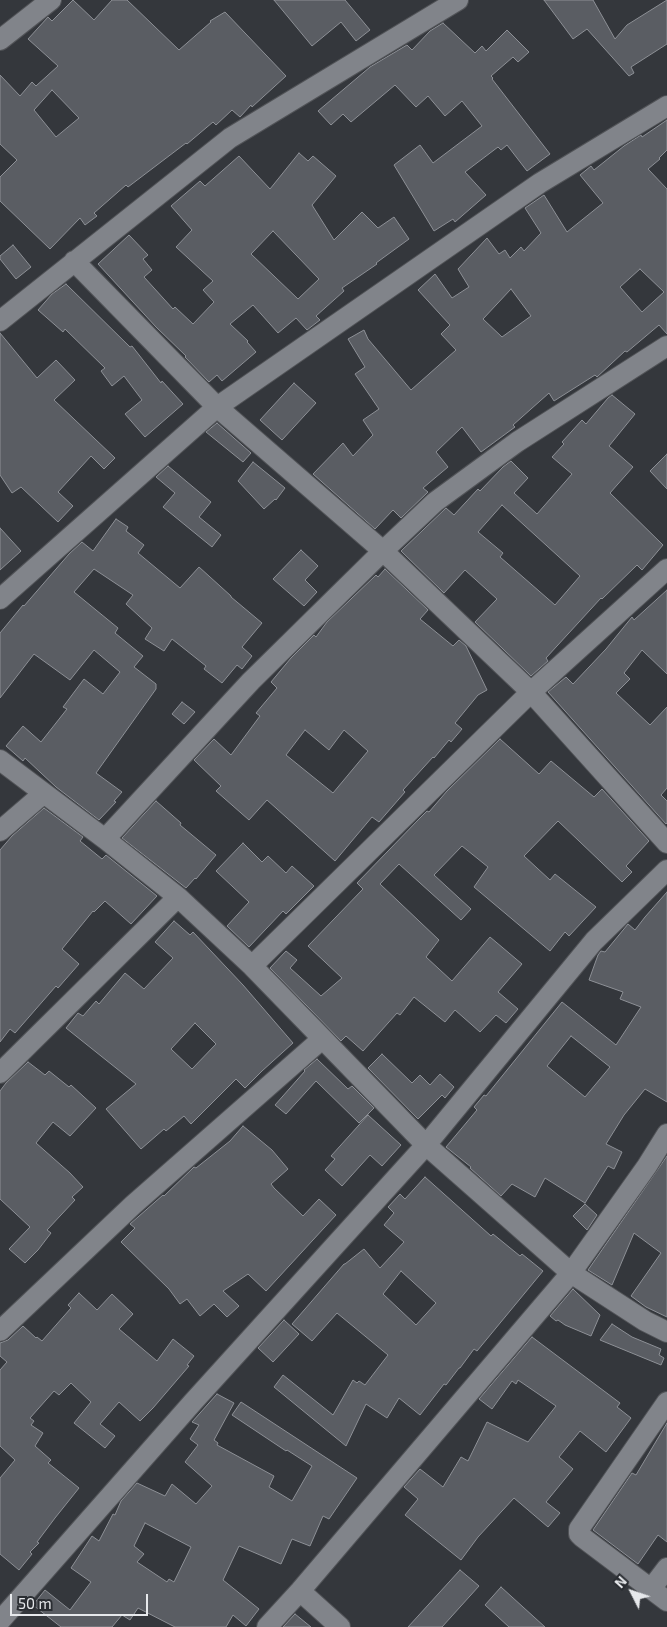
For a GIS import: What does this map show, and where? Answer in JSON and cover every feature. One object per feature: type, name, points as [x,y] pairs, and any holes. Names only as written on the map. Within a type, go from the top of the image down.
[{"type":"street","points":[[0,40],[51,0]]},
{"type":"street","points":[[0,321],[230,138],[458,0]]},
{"type":"street","points":[[0,599],[217,407],[540,183],[667,106]]},
{"type":"street","points":[[74,261],[217,407],[383,551],[530,692],[667,843]]},
{"type":"street","points":[[105,838],[251,681],[435,502],[518,442],[667,346]]},
{"type":"street","points":[[252,966],[530,692],[667,569]]},
{"type":"street","points":[[0,760],[105,838],[178,897],[252,966],[426,1145],[571,1273],[644,1321],[667,1332]]},
{"type":"street","points":[[0,832],[44,793]]},
{"type":"street","points":[[0,1621],[193,1402],[426,1145],[594,942],[667,870]]},
{"type":"street","points":[[0,1073],[178,897]]},
{"type":"street","points":[[0,1331],[133,1205],[322,1039]]},
{"type":"street","points":[[267,1627],[300,1591],[571,1273],[667,1134]]},
{"type":"street","points":[[667,1402],[579,1529],[579,1534],[582,1537],[659,1595],[667,1568]]},
{"type":"street","points":[[300,1591],[340,1627]]},
{"type":"building","points":[[73,0],[94,20],[112,0],[127,0],[179,50],[210,21],[225,12],[286,76],[252,107],[251,105],[240,117],[232,110],[216,125],[213,122],[187,144],[128,187],[126,185],[94,213],[97,216],[85,225],[80,218],[50,249],[0,201],[0,177],[17,160],[0,144],[0,75],[20,96],[32,82],[36,86],[58,66],[28,39],[48,17],[52,21]],"holes":[[[52,90],[79,118],[56,137],[34,110]]]},
{"type":"building","points":[[274,0],[345,0],[370,30],[356,41],[341,22],[312,46]]},
{"type":"building","points":[[544,0],[593,0],[615,39],[627,25],[667,0],[667,44],[631,67],[634,73],[629,76],[587,29],[573,39]]},
{"type":"building","points":[[443,23],[475,53],[482,46],[486,51],[507,30],[529,52],[518,62],[513,57],[491,76],[550,154],[527,171],[507,145],[501,150],[498,147],[465,172],[486,195],[455,222],[453,219],[434,231],[394,165],[420,145],[433,163],[482,126],[462,101],[445,116],[428,96],[416,107],[395,85],[351,122],[343,114],[331,125],[318,111],[370,67],[407,45],[412,50],[430,31]]},
{"type":"building","points":[[667,120],[667,150],[648,169],[667,189],[667,334],[659,325],[627,352],[625,351],[597,377],[595,375],[554,401],[549,393],[513,425],[515,427],[481,452],[462,427],[436,452],[448,467],[423,488],[428,492],[401,518],[393,510],[375,529],[313,474],[343,443],[353,456],[373,435],[363,420],[379,409],[355,374],[365,367],[348,339],[364,330],[368,339],[411,390],[456,350],[441,334],[450,325],[418,290],[435,274],[452,298],[469,287],[458,269],[487,238],[499,254],[505,250],[510,258],[521,247],[524,251],[541,233],[525,208],[544,195],[567,232],[603,203],[580,175],[591,166],[594,170],[624,146],[641,135],[642,137]],"holes":[[[640,269],[664,292],[642,312],[620,287]],[[511,289],[531,316],[502,337],[483,319]]]},
{"type":"building","points":[[299,153],[308,161],[313,156],[336,176],[312,205],[334,240],[362,212],[378,228],[394,217],[409,239],[342,288],[344,291],[316,316],[320,320],[307,330],[296,318],[278,333],[253,305],[230,324],[248,341],[256,352],[222,381],[217,375],[209,382],[98,264],[129,235],[148,255],[143,259],[152,270],[144,277],[173,309],[175,307],[193,324],[214,302],[203,290],[213,281],[176,247],[192,230],[171,206],[200,181],[205,186],[239,156],[270,189]],"holes":[[[273,231],[319,279],[298,299],[251,254]]]},
{"type":"building","points":[[13,245],[31,267],[16,279],[0,259],[0,256]]},
{"type":"building","points":[[66,284],[130,347],[132,346],[161,383],[162,381],[183,404],[145,437],[125,414],[142,400],[124,376],[112,386],[101,371],[105,368],[65,329],[63,332],[38,310],[52,294]]},
{"type":"building","points":[[0,333],[37,378],[56,360],[75,380],[54,400],[115,458],[104,469],[91,456],[58,492],[73,506],[58,522],[21,487],[12,493],[0,475]]},
{"type":"building","points":[[294,383],[316,403],[282,440],[260,420]]},
{"type":"building","points":[[612,395],[635,414],[609,446],[633,467],[610,493],[663,545],[642,570],[637,565],[601,598],[546,658],[548,661],[531,676],[475,622],[497,599],[465,570],[444,593],[401,551],[446,508],[454,515],[478,489],[480,491],[511,461],[528,478],[514,493],[537,514],[572,474],[552,457],[564,444],[562,442],[582,420],[586,424]],"holes":[[[502,505],[580,576],[555,605],[500,557],[503,553],[478,532]]]},
{"type":"building","points":[[217,423],[251,453],[243,462],[206,432]]},
{"type":"building","points":[[667,454],[667,489],[650,471]]},
{"type":"building","points":[[253,462],[285,488],[276,500],[264,509],[238,481]]},
{"type":"building","points":[[168,466],[211,502],[199,517],[221,535],[212,547],[163,507],[175,493],[156,477]]},
{"type":"building","points":[[116,519],[128,527],[126,531],[144,545],[138,553],[180,588],[199,567],[262,623],[242,647],[252,656],[242,669],[237,665],[222,683],[204,669],[206,666],[172,639],[164,651],[145,639],[152,628],[126,604],[133,595],[94,569],[74,592],[118,628],[115,633],[143,656],[134,667],[156,684],[156,689],[96,773],[122,792],[114,801],[116,802],[99,820],[56,787],[25,758],[23,761],[6,746],[23,726],[41,742],[67,709],[63,707],[84,679],[103,694],[120,672],[94,650],[70,680],[34,654],[0,698],[0,633],[69,554],[82,542],[93,551]]},
{"type":"building","points":[[0,528],[21,551],[0,570]]},
{"type":"building","points":[[301,550],[318,566],[305,580],[317,592],[304,606],[273,579]]},
{"type":"building","points":[[385,569],[428,610],[420,619],[453,646],[459,640],[466,646],[487,690],[478,695],[455,723],[462,729],[451,742],[449,740],[403,790],[405,792],[379,822],[372,817],[335,861],[267,800],[249,820],[216,791],[221,786],[194,760],[214,739],[231,755],[260,716],[256,713],[277,688],[271,682],[314,635],[316,637],[327,622],[376,575],[378,577]],"holes":[[[305,730],[329,750],[344,730],[368,751],[333,793],[286,755]]]},
{"type":"building","points":[[667,590],[667,674],[642,650],[624,673],[630,679],[616,693],[650,725],[667,707],[667,788],[661,795],[667,801],[666,824],[548,692],[566,677],[573,684],[606,649],[632,617],[634,620]]},
{"type":"building","points":[[182,702],[195,712],[184,724],[172,714]]},
{"type":"building","points":[[500,739],[539,774],[551,761],[594,797],[602,789],[649,841],[626,866],[632,872],[622,882],[558,821],[524,856],[550,880],[555,874],[596,907],[569,936],[565,932],[550,951],[474,887],[488,867],[462,846],[434,875],[471,909],[461,920],[399,864],[380,884],[439,940],[426,957],[452,981],[490,937],[522,964],[498,992],[518,1009],[506,1023],[496,1015],[480,1032],[455,1010],[445,1022],[414,997],[400,1015],[397,1013],[363,1051],[346,1036],[341,1041],[270,968],[286,951],[297,960],[290,968],[321,996],[342,978],[308,946],[363,889],[357,883]]},
{"type":"building","points":[[156,801],[181,823],[180,825],[216,855],[186,888],[122,838]]},
{"type":"building","points":[[44,808],[83,837],[80,841],[102,859],[106,855],[157,896],[131,924],[105,901],[93,911],[62,949],[79,964],[58,988],[56,986],[15,1033],[10,1029],[0,1042],[0,850],[12,836]]},
{"type":"building","points":[[243,843],[262,862],[268,856],[286,873],[292,866],[314,886],[286,914],[283,911],[249,947],[227,926],[249,902],[216,871]]},
{"type":"building","points":[[667,892],[667,1102],[645,1089],[624,1115],[606,1144],[622,1152],[614,1169],[608,1166],[585,1203],[545,1178],[535,1197],[512,1184],[501,1196],[471,1167],[446,1147],[477,1110],[474,1107],[484,1095],[486,1096],[562,1002],[616,1045],[641,1007],[620,999],[623,992],[589,980],[601,951],[605,952],[628,924],[635,930]],"holes":[[[571,1036],[610,1067],[585,1097],[547,1066]]]},
{"type":"building","points":[[174,921],[190,935],[193,932],[243,985],[293,1043],[245,1088],[236,1079],[191,1124],[184,1116],[166,1131],[164,1129],[141,1149],[106,1109],[136,1084],[66,1028],[78,1013],[83,1016],[96,1001],[99,1004],[125,973],[144,989],[173,958],[155,942]],"holes":[[[195,1023],[216,1044],[192,1069],[171,1049]]]},
{"type":"building","points":[[382,1054],[412,1083],[420,1075],[430,1085],[440,1074],[454,1087],[445,1098],[442,1095],[418,1119],[368,1068]]},
{"type":"building","points":[[317,1059],[348,1089],[352,1086],[374,1108],[359,1123],[316,1081],[286,1114],[275,1105],[304,1070]]},
{"type":"building","points":[[28,1062],[45,1075],[49,1071],[69,1087],[71,1085],[96,1108],[70,1136],[53,1122],[36,1143],[83,1187],[72,1197],[75,1200],[47,1230],[51,1233],[25,1263],[9,1249],[30,1227],[0,1199],[0,1091]]},
{"type":"building","points":[[368,1115],[401,1145],[382,1166],[370,1155],[342,1186],[325,1170],[335,1159],[331,1156]]},
{"type":"building","points":[[243,1126],[272,1150],[288,1169],[271,1184],[303,1216],[319,1199],[336,1215],[266,1291],[248,1274],[223,1291],[239,1306],[227,1317],[214,1304],[200,1316],[187,1299],[180,1304],[169,1289],[121,1242],[135,1228],[130,1224],[164,1196],[194,1167],[196,1168],[230,1141]]},
{"type":"building","points":[[667,1156],[667,1317],[646,1307],[631,1296],[661,1253],[634,1233],[612,1285],[588,1270]]},
{"type":"building","points":[[425,1177],[491,1236],[493,1234],[520,1256],[522,1254],[543,1271],[477,1351],[474,1349],[446,1385],[444,1384],[420,1415],[399,1398],[387,1418],[366,1404],[346,1446],[274,1387],[283,1375],[333,1415],[353,1380],[365,1385],[388,1355],[337,1313],[312,1341],[292,1324],[344,1264],[364,1249],[380,1268],[404,1242],[384,1225],[394,1213],[388,1207],[400,1194],[405,1199]],"holes":[[[401,1271],[436,1303],[416,1325],[383,1294]]]},
{"type":"building","points":[[585,1204],[597,1215],[587,1230],[573,1216]]},
{"type":"building","points":[[573,1289],[600,1315],[591,1336],[558,1320],[556,1321],[550,1316]]},
{"type":"building","points":[[79,1293],[97,1310],[112,1294],[133,1314],[119,1329],[157,1361],[173,1339],[194,1356],[187,1365],[189,1366],[140,1421],[119,1402],[100,1424],[115,1436],[105,1448],[74,1423],[91,1402],[71,1383],[59,1395],[54,1391],[30,1418],[34,1421],[31,1425],[43,1433],[35,1446],[51,1460],[48,1463],[79,1488],[37,1542],[39,1543],[30,1552],[32,1554],[19,1570],[0,1554],[0,1478],[15,1460],[0,1446],[0,1370],[7,1362],[0,1356],[0,1343],[8,1340],[23,1326],[42,1341],[71,1308],[68,1305]]},
{"type":"building","points":[[284,1320],[299,1334],[273,1362],[258,1348]]},
{"type":"building","points":[[612,1324],[632,1337],[661,1349],[659,1355],[664,1358],[661,1365],[600,1340]]},
{"type":"building","points":[[532,1337],[620,1403],[617,1407],[631,1418],[606,1452],[580,1431],[559,1457],[573,1469],[546,1502],[560,1513],[548,1527],[514,1498],[478,1537],[461,1560],[405,1515],[418,1499],[404,1487],[420,1469],[443,1487],[461,1457],[468,1461],[487,1422],[528,1442],[556,1406],[518,1380],[516,1384],[512,1381],[492,1409],[479,1399]]},
{"type":"building","points":[[217,1394],[234,1403],[214,1440],[218,1443],[217,1445],[274,1476],[269,1487],[292,1501],[312,1466],[232,1415],[241,1402],[357,1478],[329,1519],[323,1516],[310,1546],[292,1539],[281,1564],[239,1546],[223,1580],[259,1609],[246,1626],[233,1615],[226,1627],[175,1627],[138,1608],[130,1620],[122,1615],[112,1627],[61,1627],[33,1605],[45,1590],[70,1610],[91,1582],[71,1568],[92,1536],[99,1541],[121,1501],[137,1483],[165,1496],[172,1484],[196,1504],[212,1486],[185,1462],[198,1445],[190,1439],[199,1425],[192,1422]],"holes":[[[145,1523],[191,1547],[174,1582],[169,1579],[167,1582],[137,1562],[144,1554],[134,1546]]]},
{"type":"building","points":[[667,1423],[667,1542],[658,1535],[638,1564],[593,1530],[632,1473],[636,1475]]},
{"type":"building","points":[[460,1570],[479,1586],[442,1627],[408,1627]]},
{"type":"building","points":[[501,1587],[545,1627],[509,1627],[485,1605]]},
{"type":"building","points":[[295,1614],[311,1627],[283,1627]]}]
